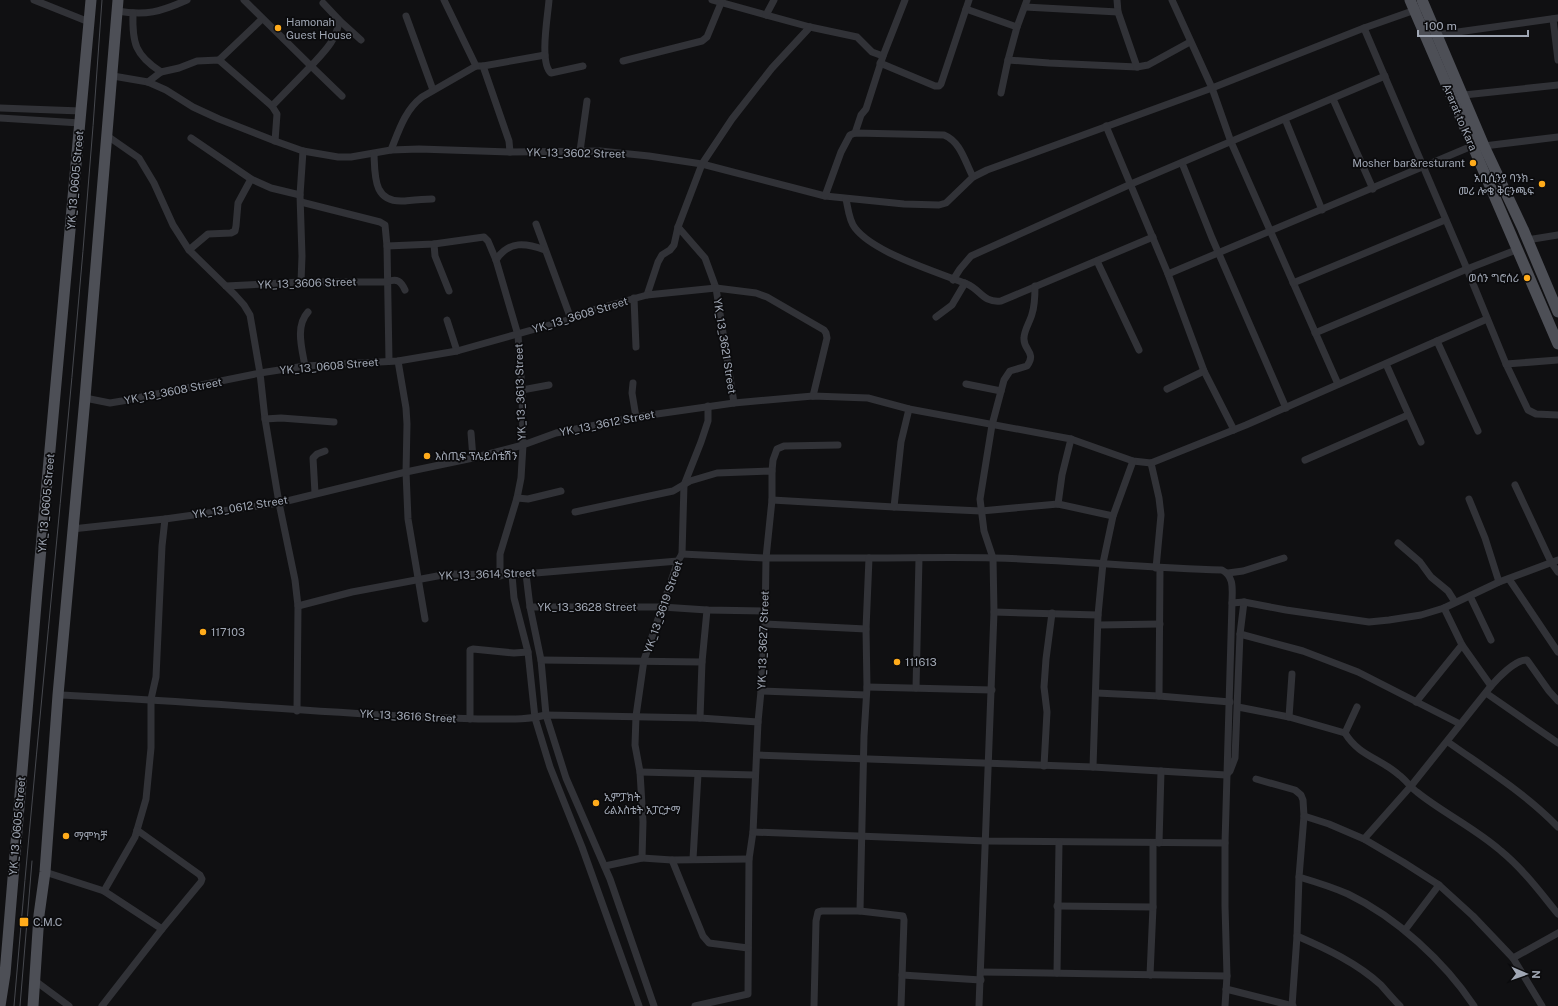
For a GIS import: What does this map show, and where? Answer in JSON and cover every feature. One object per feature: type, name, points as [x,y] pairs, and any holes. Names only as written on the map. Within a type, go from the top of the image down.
[{"type":"main road","name":"YK_13_0605 Street","points":[[0,1006],[5,974],[37,592],[91,0]]},
{"type":"main road","name":"Ararat to Kara","points":[[1418,4],[1436,35],[1464,95],[1484,146],[1557,308]]},
{"type":"main road","name":"Ararat to Kara","points":[[1418,4],[1472,146],[1558,344]]},
{"type":"main road","points":[[33,1006],[39,915],[45,872],[58,695],[118,5]]},
{"type":"street","points":[[34,0],[90,22]]},
{"type":"street","points":[[118,5],[133,13],[142,14],[171,7],[187,0]]},
{"type":"street","points":[[244,0],[342,96]]},
{"type":"street","points":[[444,0],[479,66],[509,140],[510,152]]},
{"type":"street","points":[[549,0],[545,55],[548,70],[551,73],[583,66]]},
{"type":"street","points":[[712,0],[810,27],[857,37],[882,60],[935,86],[939,86],[941,84],[969,0]]},
{"type":"street","points":[[766,15],[774,0]]},
{"type":"street","points":[[855,133],[861,115],[867,105],[882,60],[905,0]]},
{"type":"street","points":[[1001,93],[1017,27],[1027,0]]},
{"type":"street","points":[[1117,0],[1118,12],[1137,67]]},
{"type":"street","points":[[1172,0],[1212,88],[1231,142],[1338,384]]},
{"type":"street","points":[[324,1],[340,20],[361,40]]},
{"type":"street","points":[[623,61],[702,40],[707,37],[721,3]]},
{"type":"street","name":"YK_13_3602 Street","points":[[112,76],[148,82],[166,90],[193,107],[219,120],[303,151],[338,157],[351,158],[391,150],[419,149],[510,152],[580,151],[649,156],[702,164],[825,196],[846,199],[939,205],[948,202],[973,178],[987,170],[1212,88],[1364,28],[1418,4]]},
{"type":"street","points":[[1025,8],[1118,12]]},
{"type":"street","points":[[966,9],[1017,27]]},
{"type":"street","points":[[133,13],[132,37],[136,46],[150,65],[161,72]]},
{"type":"street","points":[[406,16],[433,90]]},
{"type":"street","points":[[148,82],[161,72],[179,68],[197,61],[219,60],[262,19]]},
{"type":"street","points":[[1436,35],[1556,19],[1558,60]]},
{"type":"street","points":[[272,106],[333,41],[339,28],[340,20]]},
{"type":"street","points":[[647,295],[658,262],[674,245],[678,227],[702,164],[732,119],[774,66],[810,27]]},
{"type":"street","points":[[1364,28],[1506,364],[1528,410],[1536,414],[1558,415]]},
{"type":"street","points":[[1008,60],[1137,67],[1148,65],[1190,42]]},
{"type":"street","points":[[391,150],[406,114],[414,103],[433,90],[479,66],[545,55]]},
{"type":"street","points":[[219,60],[272,106],[277,114],[275,141]]},
{"type":"street","points":[[953,280],[971,256],[1131,184],[1385,76]]},
{"type":"street","points":[[1464,95],[1558,85]]},
{"type":"street","points":[[1333,98],[1373,189]]},
{"type":"street","points":[[580,151],[587,101]]},
{"type":"street","points":[[0,108],[81,111]]},
{"type":"street","points":[[0,118],[80,123]]},
{"type":"street","points":[[1285,119],[1322,210]]},
{"type":"street","points":[[1106,126],[1168,274],[1204,371],[1234,430]]},
{"type":"street","points":[[825,196],[841,152],[850,135],[855,133],[944,135],[957,143],[973,178]]},
{"type":"street","points":[[106,135],[139,158],[154,183],[173,225],[189,250],[226,286],[250,315],[260,373],[265,419],[295,580],[298,606],[297,711]]},
{"type":"street","points":[[1484,146],[1558,137]]},
{"type":"street","points":[[191,138],[251,179],[271,188],[301,196],[380,222],[385,225],[387,246],[389,361]]},
{"type":"street","points":[[1168,274],[1373,189],[1472,146]]},
{"type":"street","points":[[301,282],[301,182],[303,151]]},
{"type":"street","points":[[374,154],[376,182],[380,192],[384,196],[396,201],[432,199]]},
{"type":"street","points":[[1182,163],[1286,408]]},
{"type":"street","points":[[189,250],[208,234],[231,233],[235,231],[238,203],[251,179]]},
{"type":"street","points":[[846,199],[851,222],[854,228],[871,242],[953,280],[965,283],[973,287],[987,300],[993,302],[1000,301],[1153,237]]},
{"type":"street","points":[[1293,283],[1446,220]]},
{"type":"street","points":[[536,224],[571,319]]},
{"type":"street","name":"YK_13_3621 Street","points":[[678,227],[706,258],[716,288],[734,403]]},
{"type":"street","points":[[1527,240],[1558,235]]},
{"type":"street","name":"YK_13_3613 Street","points":[[387,246],[434,244],[484,237],[488,241],[496,260],[518,335],[522,390],[523,445],[521,478],[517,498],[500,554],[500,576]]},
{"type":"street","points":[[434,244],[435,256],[449,291]]},
{"type":"street","points":[[496,260],[505,250],[519,244],[529,244],[545,250]]},
{"type":"street","points":[[1315,333],[1516,250]]},
{"type":"street","points":[[1097,261],[1139,350]]},
{"type":"street","name":"YK_13_3606 Street","points":[[226,286],[301,282],[387,282],[399,280],[405,290]]},
{"type":"street","points":[[936,317],[952,305],[965,283]]},
{"type":"street","points":[[979,1006],[994,612],[993,558],[988,545],[980,499],[992,425],[1007,374],[1010,371],[1027,366],[1031,359],[1030,352],[1024,341],[1024,336],[1033,308],[1035,286]]},
{"type":"street","name":"YK_13_3608 Street","points":[[398,361],[458,351],[518,335],[571,319],[593,310],[647,295],[716,288],[756,293],[767,297],[824,330],[827,338],[813,396]]},
{"type":"street","points":[[634,298],[636,347]]},
{"type":"street","points":[[305,366],[300,335],[302,318],[308,312]]},
{"type":"street","points":[[1159,696],[1160,624],[1158,568],[1161,514],[1151,463],[1286,408],[1487,319]]},
{"type":"street","points":[[447,320],[458,351]]},
{"type":"street","points":[[1437,341],[1478,431]]},
{"type":"street","points":[[1506,364],[1558,360]]},
{"type":"street","points":[[398,361],[406,408],[408,519],[425,619]]},
{"type":"street","name":"YK_13_0608 Street","points":[[260,373],[305,366],[398,361]]},
{"type":"street","points":[[1386,364],[1421,442]]},
{"type":"street","points":[[1167,389],[1204,371]]},
{"type":"street","name":"YK_13_3608 Street","points":[[85,398],[110,403],[260,373]]},
{"type":"street","points":[[633,383],[632,393],[636,417]]},
{"type":"street","points":[[966,384],[1001,391]]},
{"type":"street","points":[[522,390],[549,385]]},
{"type":"street","name":"YK_13_3612 Street","points":[[406,472],[473,458],[523,445],[556,433],[636,417],[708,406],[813,396],[868,398],[909,409],[1071,439],[1133,462],[1151,463]]},
{"type":"street","name":"YK_13_3619 Street","points":[[642,858],[643,822],[640,772],[635,745],[636,716],[644,660],[678,561],[682,554],[684,485],[708,421],[708,406]]},
{"type":"street","points":[[894,507],[901,442],[909,409]]},
{"type":"street","points":[[1305,460],[1408,415]]},
{"type":"street","points":[[265,419],[281,418],[334,422]]},
{"type":"street","points":[[471,433],[473,458]]},
{"type":"street","points":[[1058,504],[1062,475],[1071,439]]},
{"type":"street","name":"YK_13_3627 Street","points":[[695,1006],[748,994],[749,859],[753,832],[758,722],[765,624],[766,558],[772,500],[773,460],[777,449],[784,446],[838,445]]},
{"type":"street","points":[[315,493],[313,458],[317,454],[325,451]]},
{"type":"street","points":[[1093,767],[1099,625],[1098,615],[1103,562],[1113,516],[1133,462]]},
{"type":"street","points":[[575,512],[673,491],[701,477],[717,473],[772,471]]},
{"type":"street","name":"YK_13_0612 Street","points":[[72,529],[165,519],[280,503],[315,493],[406,472]]},
{"type":"street","points":[[1515,485],[1554,561],[1558,572]]},
{"type":"street","points":[[517,498],[528,499],[560,491]]},
{"type":"street","points":[[1469,499],[1485,538],[1500,582]]},
{"type":"street","points":[[772,500],[981,511],[1058,504],[1113,516]]},
{"type":"street","points":[[104,891],[135,837],[146,799],[150,748],[151,699],[156,677],[162,546],[165,519]]},
{"type":"street","points":[[1398,543],[1420,562],[1431,577],[1448,591],[1455,602]]},
{"type":"street","points":[[682,554],[766,558],[993,558],[1103,562],[1158,568],[1222,570],[1228,573],[1231,578],[1232,603],[1230,630],[1230,702],[1226,775],[1225,906],[1227,976],[1225,1006]]},
{"type":"street","points":[[860,911],[867,687],[866,629],[869,558]]},
{"type":"street","points":[[916,688],[919,558]]},
{"type":"street","points":[[1228,573],[1243,571],[1284,558]]},
{"type":"street","name":"YK_13_3614 Street","points":[[298,606],[352,592],[419,578],[448,574],[500,576],[678,561]]},
{"type":"street","points":[[1232,603],[1244,602],[1286,610],[1370,622],[1421,615],[1444,608],[1500,582],[1554,561]]},
{"type":"street","points":[[526,574],[530,607],[541,660],[546,715],[566,778],[605,866],[654,1006]]},
{"type":"street","points":[[512,575],[514,598],[528,652],[535,718],[550,767],[582,847],[639,1006]]},
{"type":"street","points":[[1509,579],[1558,652]]},
{"type":"street","points":[[1470,596],[1491,640]]},
{"type":"street","points":[[757,754],[1093,767],[1226,775],[1230,771],[1235,758],[1240,634],[1244,602]]},
{"type":"street","name":"YK_13_3628 Street","points":[[530,607],[662,607],[764,611]]},
{"type":"street","points":[[1444,608],[1462,645],[1491,686]]},
{"type":"street","points":[[700,718],[702,662],[708,610]]},
{"type":"street","points":[[994,612],[1098,615]]},
{"type":"street","points":[[1044,766],[1047,712],[1044,687],[1047,642],[1052,613]]},
{"type":"street","points":[[765,624],[866,629]]},
{"type":"street","points":[[1099,625],[1160,624]]},
{"type":"street","points":[[1240,634],[1303,651],[1358,672],[1460,724]]},
{"type":"street","points":[[1416,702],[1462,645]]},
{"type":"street","points":[[470,719],[470,650],[473,649],[514,653],[528,652]]},
{"type":"street","points":[[541,660],[644,660],[702,662]]},
{"type":"street","points":[[1364,839],[1448,742],[1460,724],[1502,674],[1520,662],[1527,660],[1558,701]]},
{"type":"street","points":[[1289,716],[1292,674]]},
{"type":"street","points":[[867,687],[992,690]]},
{"type":"street","points":[[761,691],[866,695]]},
{"type":"street","points":[[1096,693],[1159,696],[1230,702]]},
{"type":"street","points":[[1486,693],[1558,743]]},
{"type":"street","name":"YK_13_3616 Street","points":[[58,695],[151,699],[297,711],[470,719],[535,718],[546,715],[700,718],[758,722]]},
{"type":"street","points":[[1238,707],[1289,716],[1344,733],[1358,749],[1390,768],[1416,791],[1501,850],[1527,876],[1558,914]]},
{"type":"street","points":[[1344,733],[1357,707]]},
{"type":"street","points":[[1448,742],[1523,795],[1558,827]]},
{"type":"street","points":[[1150,975],[1152,907],[1161,771]]},
{"type":"street","points":[[640,772],[755,776]]},
{"type":"street","points":[[693,859],[698,774]]},
{"type":"street","points":[[1226,989],[1292,1006],[1304,816],[1303,800],[1301,794],[1295,790],[1256,779]]},
{"type":"street","points":[[1304,816],[1329,824],[1364,839],[1439,885],[1473,916],[1513,958],[1542,1006]]},
{"type":"street","points":[[102,1006],[202,879],[200,875],[137,830]]},
{"type":"street","points":[[753,832],[1059,843],[1225,843]]},
{"type":"street","points":[[1056,974],[1059,843]]},
{"type":"street","points":[[605,866],[642,858],[672,860],[749,859]]},
{"type":"street","points":[[672,860],[703,936],[709,943],[748,948]]},
{"type":"street","points":[[45,872],[104,891],[162,929]]},
{"type":"street","points":[[1299,877],[1329,886],[1349,895],[1405,930],[1440,962],[1474,1006]]},
{"type":"street","points":[[1405,930],[1439,885]]},
{"type":"street","points":[[1057,906],[1152,907]]},
{"type":"street","points":[[814,1006],[816,916],[818,912],[822,911],[860,911],[900,915],[904,917],[902,1006]]},
{"type":"street","points":[[1513,958],[1558,933]]},
{"type":"street","points":[[1297,936],[1323,947],[1356,967],[1380,985],[1400,1006]]},
{"type":"street","points":[[981,972],[1227,976]]},
{"type":"street","points":[[902,976],[981,980]]},
{"type":"street","points":[[34,980],[69,1006]]},
{"type":"tram line","points":[[14,1006],[72,378],[102,0]]},
{"type":"tram line","points":[[20,1006],[32,861]]},
{"type":"place","name":"Hamonah Guest House","points":[[278,28]]},
{"type":"place","name":"Mosher bar&resturant","points":[[1473,163]]},
{"type":"place","name":"አቢሲንያ ባንክ - መሪ ሎቄ ቅርንጫፍ","points":[[1542,184]]},
{"type":"place","name":"ወሰን ግሮሰሪ","points":[[1527,278]]},
{"type":"place","name":"እስጢፍ ፕሌይስቴሽን","points":[[427,456]]},
{"type":"place","name":"117103","points":[[203,632]]},
{"type":"place","name":"111613","points":[[897,662]]},
{"type":"place","name":"ኢምፓክት ሪልእስቴት አፓርታማ","points":[[596,803]]},
{"type":"place","name":"ማሞካቻ","points":[[66,836]]},
{"type":"place","name":"C.M.C","points":[[24,922]]}]
